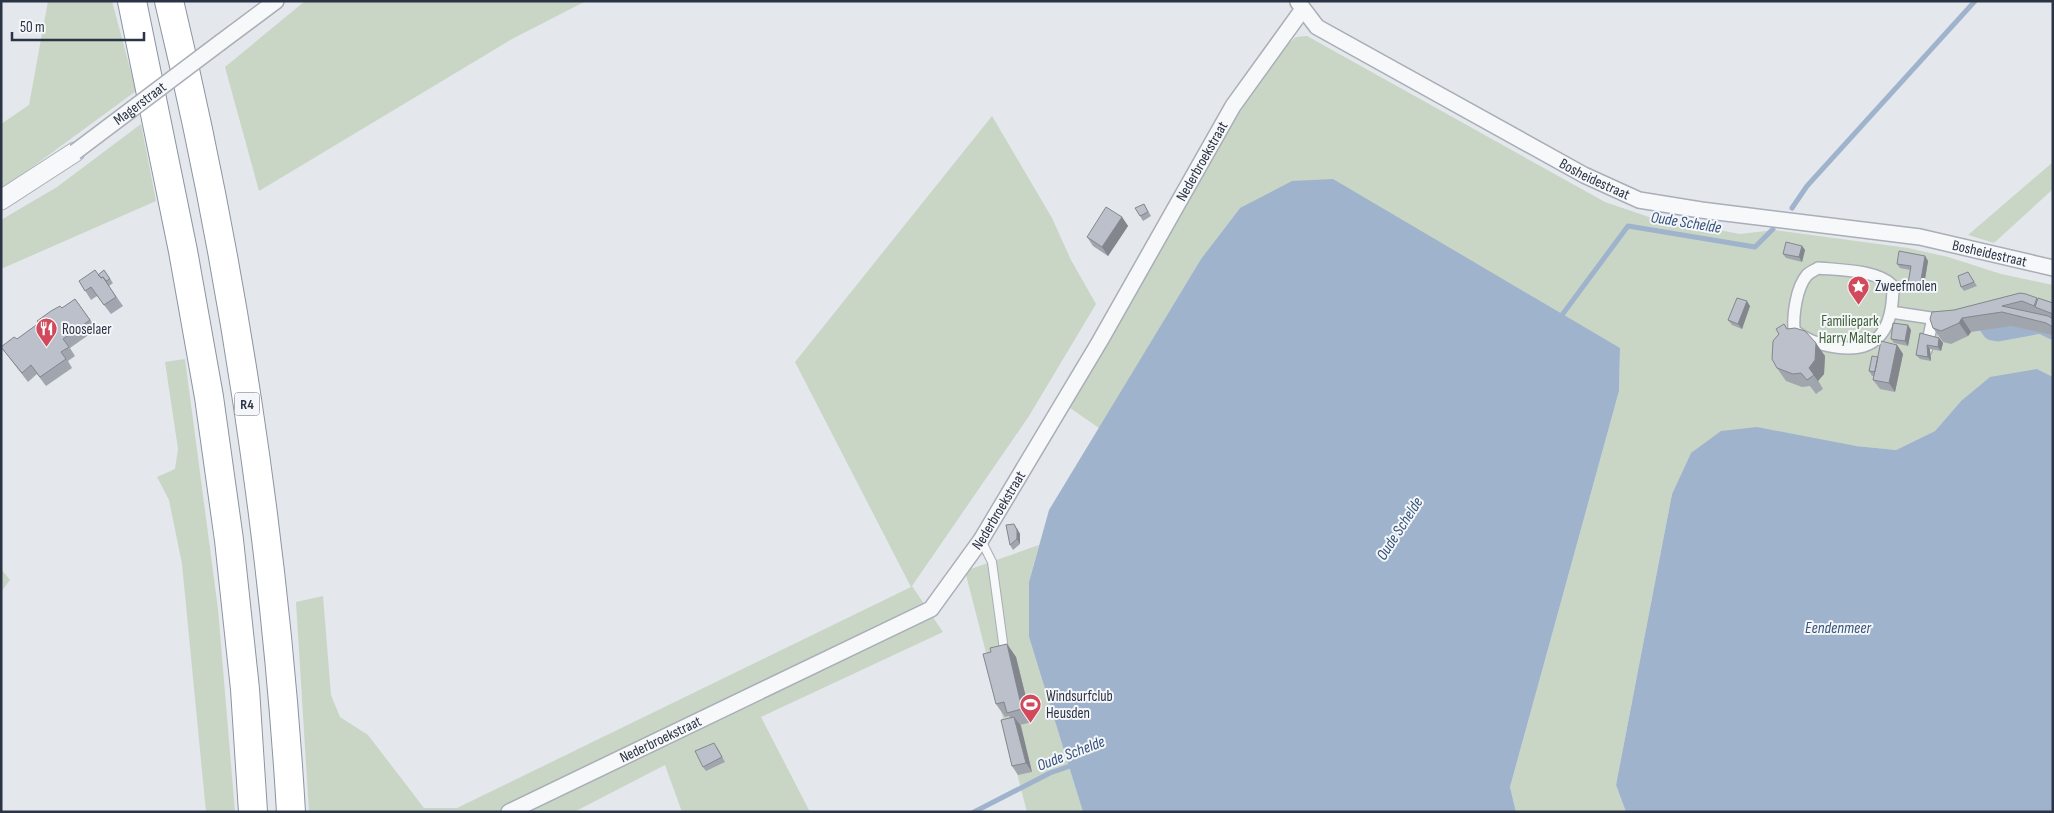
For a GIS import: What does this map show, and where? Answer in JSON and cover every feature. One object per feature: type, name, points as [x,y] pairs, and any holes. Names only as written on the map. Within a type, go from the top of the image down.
[{"type":"highway","name":"R4","points":[[132,1],[183,251],[209,397],[231,558],[245,689],[254,812]]},
{"type":"highway","name":"R4","points":[[168,1],[218,237],[244,386],[270,570],[291,812]]},
{"type":"street","name":"Magerstraat","points":[[1,200],[75,152],[276,1]]},
{"type":"street","name":"Bosheidestraat","points":[[1300,5],[1317,27],[1584,175],[1639,200],[1701,210],[1920,237],[2053,268]]},
{"type":"street","name":"Nederbroekstraat","points":[[509,812],[931,609],[981,540],[1100,341],[1233,106],[1300,5]]},
{"type":"street","points":[[1818,268],[1876,275],[1887,280],[1893,286],[1891,312],[1882,335],[1871,344],[1852,350],[1812,341],[1794,330],[1793,320],[1802,287],[1807,275],[1818,268]]},
{"type":"street","points":[[1891,312],[1955,320]]},
{"type":"street","points":[[1925,356],[1933,318]]},
{"type":"lane","points":[[981,540],[992,562],[1004,650]]},
{"type":"green space","points":[[48,1],[112,1],[136,91],[1,190],[1,124],[29,105]]},
{"type":"green space","points":[[305,1],[586,1],[512,39],[259,191],[225,67]]},
{"type":"green space","name":"Familiepark Harry Malter","points":[[1307,36],[1605,202],[1649,217],[1740,234],[1775,230],[1908,248],[1948,257],[2001,274],[2053,285],[2053,377],[2037,369],[1961,401],[1935,431],[1896,450],[1856,446],[1691,453],[1672,494],[1616,785],[1626,812],[1516,812],[1510,787],[1619,391],[1620,348],[1240,208],[1201,259],[1099,428],[1070,408],[1229,128],[1279,52],[1296,37]]},
{"type":"green space","points":[[992,116],[1052,218],[1071,260],[1096,304],[1029,416],[912,586],[943,632],[761,717],[810,812],[682,812],[665,765],[574,812],[309,812],[296,602],[323,596],[331,695],[340,717],[368,735],[424,808],[457,808],[911,587],[795,362]]},
{"type":"green space","points":[[141,124],[156,201],[1,269],[1,220],[57,187]]},
{"type":"green space","points":[[2053,162],[2053,189],[1994,243],[1968,235]]},
{"type":"green space","points":[[185,359],[218,609],[235,812],[206,812],[182,564],[169,500],[157,477],[175,469],[178,449],[165,362]]},
{"type":"green space","name":"Windsurfclub Heusden","points":[[1039,545],[1029,582],[1029,637],[1083,812],[1027,812],[965,571]]},
{"type":"green space","points":[[1,569],[10,580],[1,592]]},
{"type":"water","points":[[1333,179],[1620,348],[1619,391],[1510,787],[1516,812],[1083,812],[1029,637],[1029,582],[1049,510],[1201,259],[1240,208],[1292,181]]},
{"type":"water","name":"Eendenmeer","points":[[2037,369],[2053,377],[2053,812],[1626,812],[1616,785],[1672,494],[1691,453],[1721,431],[1757,427],[1856,446],[1896,450],[1935,431],[1961,401],[1990,377]]},
{"type":"building","points":[[1144,204],[1148,212],[1140,216],[1135,208]]},
{"type":"building","points":[[1106,207],[1122,217],[1102,247],[1087,237]]},
{"type":"building","points":[[1786,242],[1802,246],[1799,257],[1783,254]]},
{"type":"building","points":[[1899,251],[1925,256],[1920,286],[1908,284],[1911,266],[1897,264]]},
{"type":"building","points":[[95,270],[101,278],[103,277],[116,297],[104,305],[91,287],[85,291],[79,281]]},
{"type":"building","points":[[104,270],[110,279],[106,281],[98,275]]},
{"type":"building","points":[[1968,272],[1974,282],[1961,287],[1958,276]]},
{"type":"building","points":[[2020,293],[2037,298],[2034,306],[2022,301],[2002,306],[2048,316],[2053,319],[2053,327],[2046,323],[2002,312],[1962,318],[1959,323],[1941,331],[1933,328],[1930,319],[1932,312],[1954,310]]},
{"type":"building","points":[[1737,298],[1747,301],[1738,324],[1728,320]]},
{"type":"building","points":[[2038,298],[2053,303],[2053,314],[2035,307]]},
{"type":"building","points":[[75,299],[90,320],[63,339],[69,347],[61,352],[66,359],[40,377],[31,365],[22,373],[1,347],[14,337],[17,339],[39,323],[37,321],[51,311],[60,306],[62,308]]},
{"type":"building","points":[[1893,323],[1908,325],[1905,341],[1891,339]]},
{"type":"building","points":[[1784,324],[1787,329],[1795,328],[1805,331],[1816,343],[1815,360],[1809,368],[1814,375],[1807,380],[1801,373],[1793,374],[1777,368],[1772,359],[1773,341],[1779,334],[1776,329]]},
{"type":"building","points":[[1920,333],[1939,338],[1938,347],[1927,345],[1928,357],[1916,355]]},
{"type":"building","points":[[1881,341],[1897,345],[1889,383],[1873,380]]},
{"type":"building","points":[[1872,356],[1878,357],[1875,372],[1869,371]]},
{"type":"building","points":[[1014,524],[1017,530],[1017,539],[1010,545],[1006,525]]},
{"type":"building","points":[[1007,644],[1022,709],[1007,713],[1004,702],[996,704],[983,654],[991,652],[990,648]]},
{"type":"building","points":[[1014,717],[1026,763],[1012,766],[1001,720]]},
{"type":"building","points":[[714,743],[722,757],[703,767],[695,751]]},
{"type":"waterway","name":"Oude Schelde","points":[[1792,208],[1807,186],[1975,1]]},
{"type":"waterway","name":"Oude Schelde","points":[[1559,319],[1628,226],[1755,247],[1773,229]]},
{"type":"waterway","points":[[2053,319],[2036,312],[1987,324],[1992,331],[1998,332],[2041,324],[2053,330]]},
{"type":"waterway","name":"Oude Schelde","points":[[974,812],[1050,773],[1073,765]]},
{"type":"place","name":"Zweefmolen","points":[[1859,305]]},
{"type":"place","name":"Rooselaer","points":[[46,348]]},
{"type":"place","name":"Windsurfclub Heusden","points":[[1030,724]]}]
